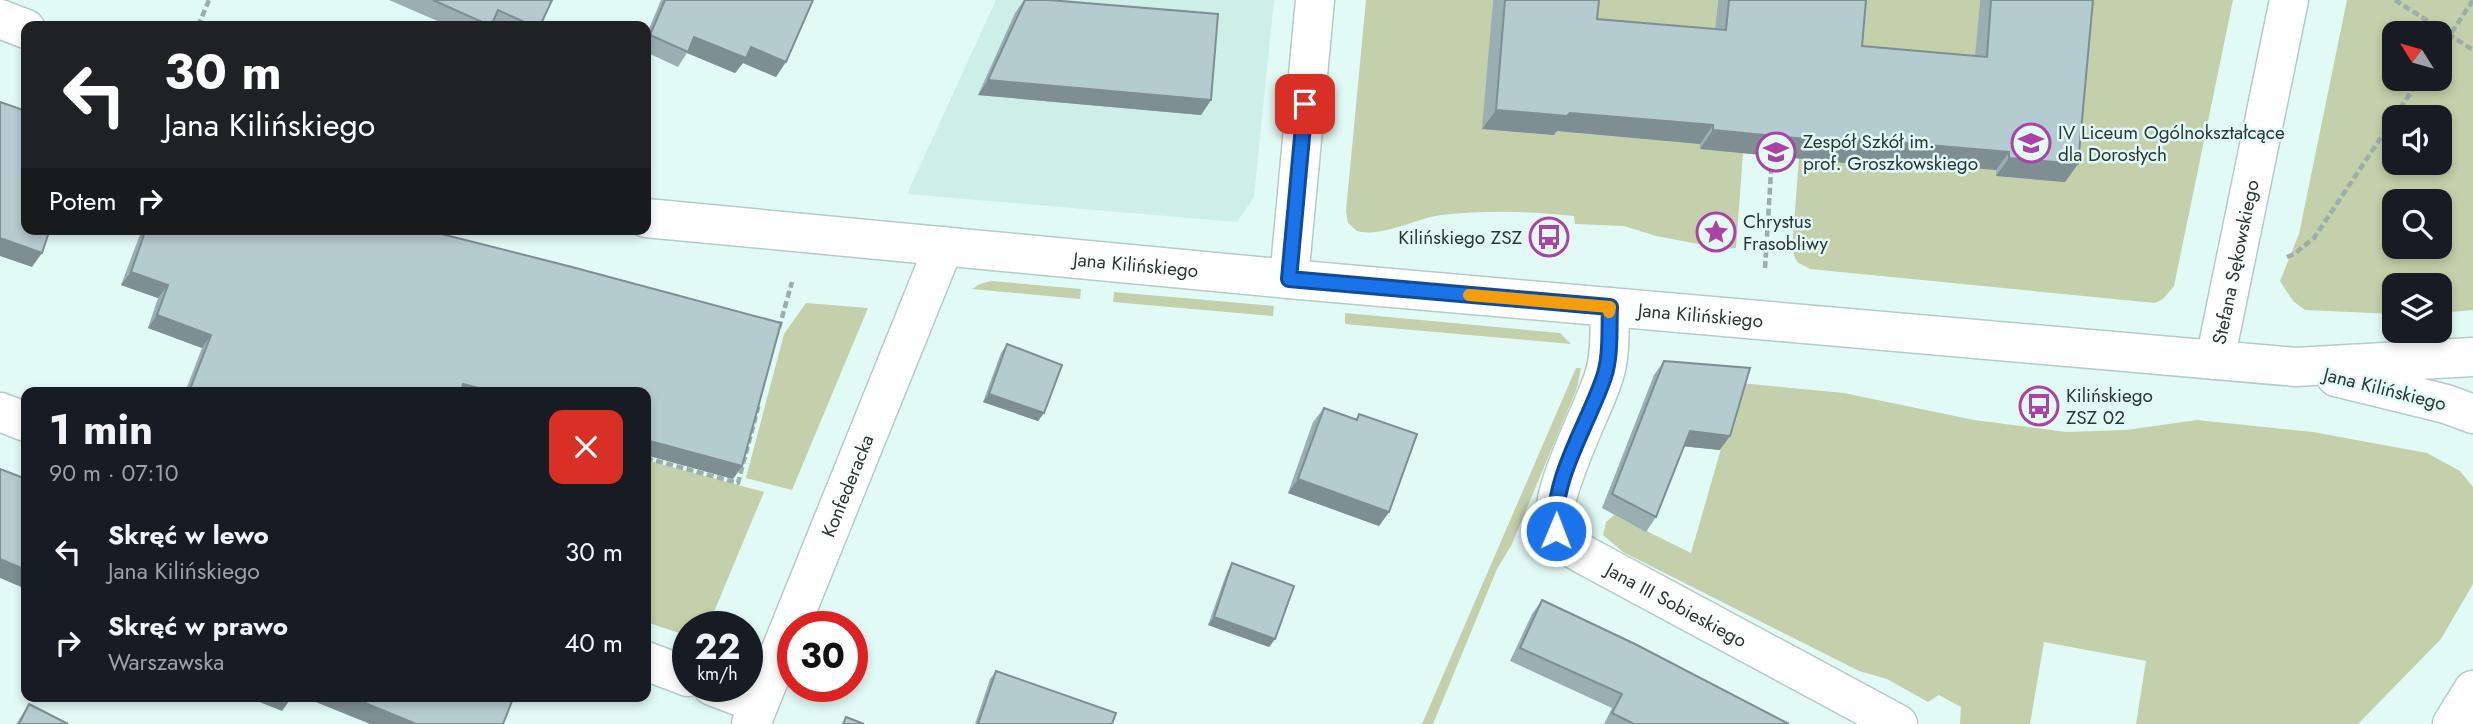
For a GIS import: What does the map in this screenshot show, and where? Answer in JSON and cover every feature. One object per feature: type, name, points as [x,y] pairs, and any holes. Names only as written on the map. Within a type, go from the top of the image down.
[{"type":"street","points":[[1289,279],[1315,0]]},
{"type":"street","name":"Stefana Sękowskiego","points":[[2215,360],[2289,0]]},
{"type":"street","points":[[0,19],[21,27]]},
{"type":"street","name":"Jana Kilińskiego","points":[[651,218],[1289,279],[2296,367],[2473,357]]},
{"type":"street","name":"Konfederacka","points":[[755,714],[944,246]]},
{"type":"street","name":"Jana III Sobieskiego","points":[[1610,307],[1605,374],[1558,489],[1556,531],[1565,542],[1586,556],[1898,724]]},
{"type":"street","name":"Jana Kilińskiego","points":[[2296,367],[2446,404],[2473,414]]},
{"type":"street","points":[[0,412],[21,420]]},
{"type":"street","points":[[651,662],[672,671]]},
{"type":"street","points":[[2452,724],[2473,690]]},
{"type":"street","points":[[737,702],[755,714]]},
{"type":"path","points":[[200,21],[209,0]]},
{"type":"path","points":[[2395,0],[2427,21]]},
{"type":"path","points":[[2452,31],[2473,0]]},
{"type":"path","points":[[2452,37],[2473,50]]},
{"type":"path","points":[[2284,258],[2294,254],[2314,238],[2382,135]]},
{"type":"path","points":[[1765,268],[1772,156]]},
{"type":"path","points":[[779,330],[792,282]]},
{"type":"path","points":[[651,459],[738,483],[762,394]]},
{"type":"shaded area","points":[[996,0],[1274,0],[1254,197],[1237,222],[907,194]]},
{"type":"shaded area","points":[[1366,0],[1493,0],[1483,129],[1554,135],[1557,131],[1700,144],[1700,149],[1743,153],[1736,248],[1725,249],[1656,236],[1624,226],[1575,224],[1574,216],[1524,212],[1442,215],[1388,230],[1357,231],[1348,223],[1346,211]]},
{"type":"shaded area","points":[[1587,0],[1718,0],[1713,48],[1584,37]]},
{"type":"shaded area","points":[[1828,0],[1980,0],[1976,49],[1982,77],[1849,65]]},
{"type":"shaded area","points":[[2081,0],[2233,0],[2174,286],[2163,299],[2155,303],[1810,269],[1797,262],[1792,250],[1799,158],[1846,157],[1996,170],[1997,176],[2065,182]]},
{"type":"shaded area","points":[[2347,0],[2473,0],[2473,310],[2452,312],[2452,273],[2382,273],[2382,313],[2305,310],[2293,301],[2280,281],[2299,234]]},
{"type":"shaded area","points":[[992,281],[1081,289],[1080,299],[972,289]]},
{"type":"shaded area","points":[[1114,292],[1274,306],[1273,316],[1113,302]]},
{"type":"shaded area","points":[[806,303],[868,308],[792,490],[746,478],[784,334]]},
{"type":"shaded area","points":[[1345,313],[1560,333],[1571,344],[1345,324]]},
{"type":"shaded area","points":[[1576,368],[1581,368],[1577,388],[1512,544],[1497,569],[1433,724],[1422,724]]},
{"type":"shaded area","points":[[1740,383],[1844,393],[1974,420],[2066,432],[2126,430],[2197,420],[2313,432],[2427,453],[2460,471],[2473,487],[2473,584],[2441,639],[2358,724],[2136,724],[2146,661],[2044,642],[2030,724],[1960,724],[1961,707],[1939,695],[1928,702],[1887,679],[1859,671],[1623,552],[1603,535],[1606,522],[1614,515],[1691,553]]},
{"type":"shaded area","points":[[651,461],[764,492],[714,611],[672,611],[672,631],[651,624]]},
{"type":"building","points":[[433,0],[552,0],[542,21],[522,21],[498,10],[493,21],[480,21]]},
{"type":"building","points":[[665,0],[813,0],[786,62],[751,47],[746,58],[694,37],[688,52],[651,35]]},
{"type":"building","points":[[1025,0],[1218,14],[1211,100],[988,80]]},
{"type":"building","points":[[1505,0],[1599,0],[1597,19],[1726,30],[1729,0],[1866,0],[1862,46],[1987,57],[1991,0],[2093,0],[2078,164],[2009,158],[2009,152],[1859,139],[1859,144],[1713,130],[1713,125],[1570,113],[1567,116],[1496,110]]},
{"type":"building","points":[[0,102],[21,109],[21,235],[48,235],[42,253],[0,238]]},
{"type":"building","points":[[144,235],[446,235],[781,323],[742,466],[651,441],[651,387],[475,387],[463,384],[462,387],[191,387],[211,335],[157,315],[168,285],[131,272]]},
{"type":"building","points":[[1007,344],[1062,365],[1044,413],[989,394]]},
{"type":"building","points":[[1664,361],[1750,368],[1730,436],[1690,431],[1656,517],[1612,494]]},
{"type":"building","points":[[1324,408],[1357,420],[1359,414],[1417,434],[1389,512],[1298,479]]},
{"type":"building","points":[[0,469],[21,477],[21,568],[0,559]]},
{"type":"building","points":[[1232,563],[1294,586],[1275,639],[1214,617]]},
{"type":"building","points":[[1542,600],[1635,644],[1789,724],[1634,724],[1612,713],[1622,694],[1520,648]]},
{"type":"building","points":[[996,671],[1116,713],[1112,724],[978,724]]},
{"type":"building","points":[[363,702],[512,702],[503,724],[416,724]]},
{"type":"building","points":[[29,704],[68,724],[19,724]]},
{"type":"building","points":[[846,717],[864,724],[843,724]]},
{"type":"slow traffic","points":[[1469,295],[1610,307],[1609,312]]},
{"type":"place","name":"IV Liceum Ogólnokształcące dla Dorosłych","points":[[2031,143]]},
{"type":"place","name":"Zespół Szkół im. prof. Groszkowskiego","points":[[1776,152]]},
{"type":"place","name":"Chrystus Frasobliwy","points":[[1716,232]]},
{"type":"place","name":"Kilińskiego ZSZ","points":[[1549,237]]},
{"type":"place","name":"Kilińskiego ZSZ 02","points":[[2039,406]]},
{"type":"route","points":[[1305,104],[1289,279],[1610,307],[1605,374],[1558,489],[1556,531]]}]
